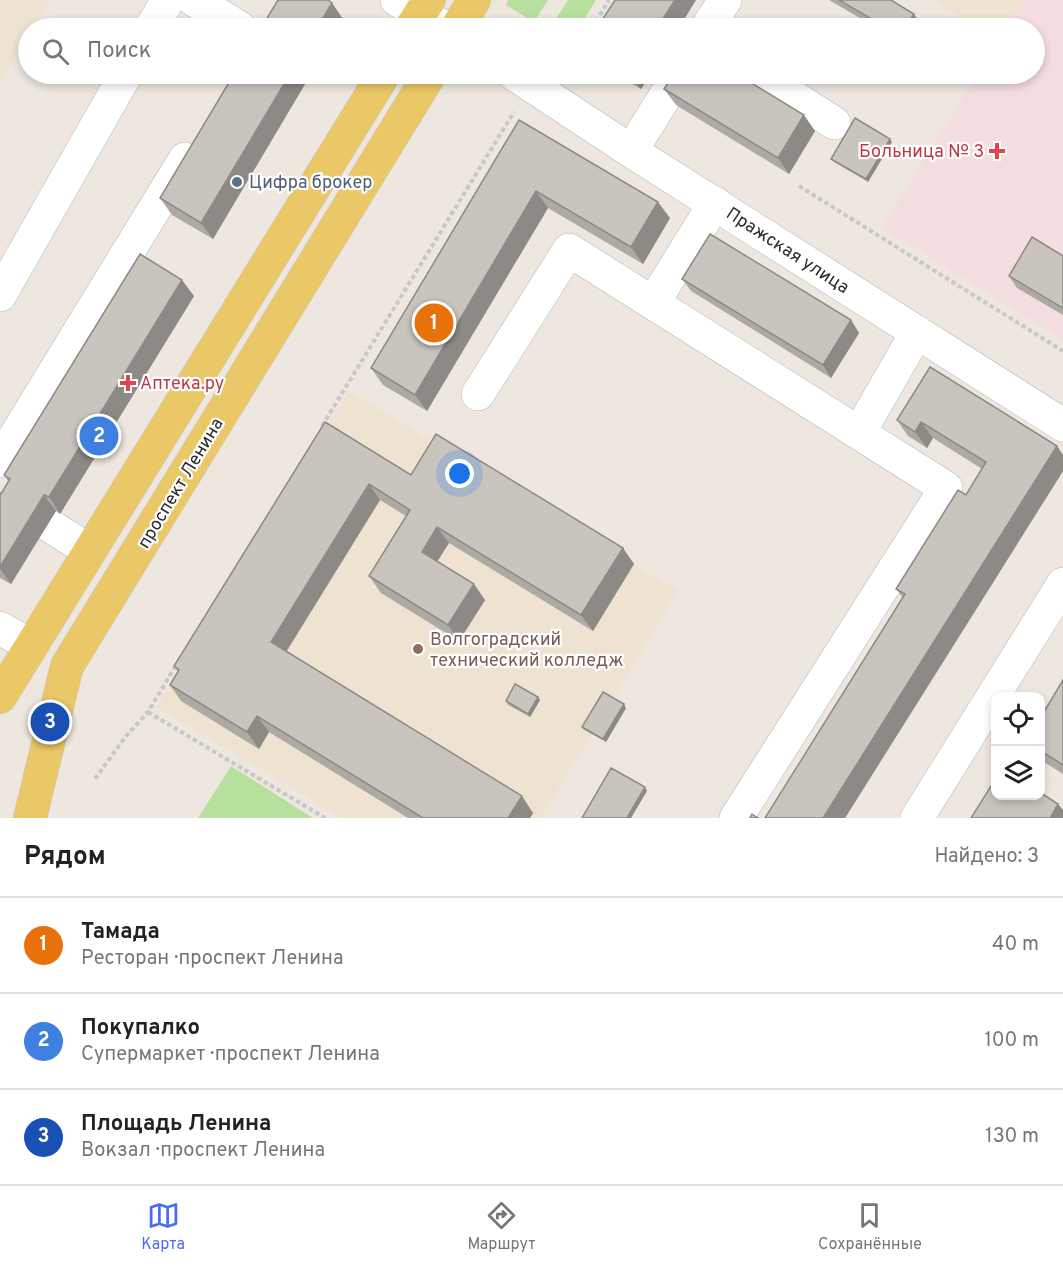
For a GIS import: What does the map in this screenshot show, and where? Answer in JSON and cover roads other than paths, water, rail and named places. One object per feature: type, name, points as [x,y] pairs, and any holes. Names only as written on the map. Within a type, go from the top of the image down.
[{"type":"main road","points":[[463,18],[474,0]]},
{"type":"main road","points":[[0,697],[378,84]]},
{"type":"main road","name":"проспект Ленина","points":[[30,818],[67,666],[424,84]]},
{"type":"main road","points":[[31,646],[67,666]]},
{"type":"street","points":[[158,18],[168,0]]},
{"type":"street","points":[[194,0],[240,18]]},
{"type":"street","points":[[713,18],[725,0]]},
{"type":"street","points":[[0,295],[120,84]]},
{"type":"street","name":"Пражская улица","points":[[529,84],[630,151],[1063,425]]},
{"type":"street","points":[[630,151],[673,84]]},
{"type":"street","points":[[774,84],[834,123]]},
{"type":"street","points":[[0,461],[200,135]]},
{"type":"street","points":[[653,303],[715,203]]},
{"type":"street","points":[[478,394],[569,249],[946,488],[736,818]]},
{"type":"street","points":[[859,433],[917,332]]},
{"type":"street","points":[[47,524],[90,551]]},
{"type":"street","points":[[917,818],[1063,584]]},
{"type":"street","points":[[0,628],[31,646]]},
{"type":"place","name":"Больница № 3","points":[[997,151]]},
{"type":"place","name":"Цифра брокер","points":[[237,182]]},
{"type":"place","name":"Тамада","points":[[434,323]]},
{"type":"place","name":"Аптека.ру","points":[[128,383]]},
{"type":"place","name":"Покупалко","points":[[99,436]]},
{"type":"place","name":"Волгоградский технический колледж","points":[[418,649]]},
{"type":"place","name":"Площадь Ленина","points":[[50,722]]}]
